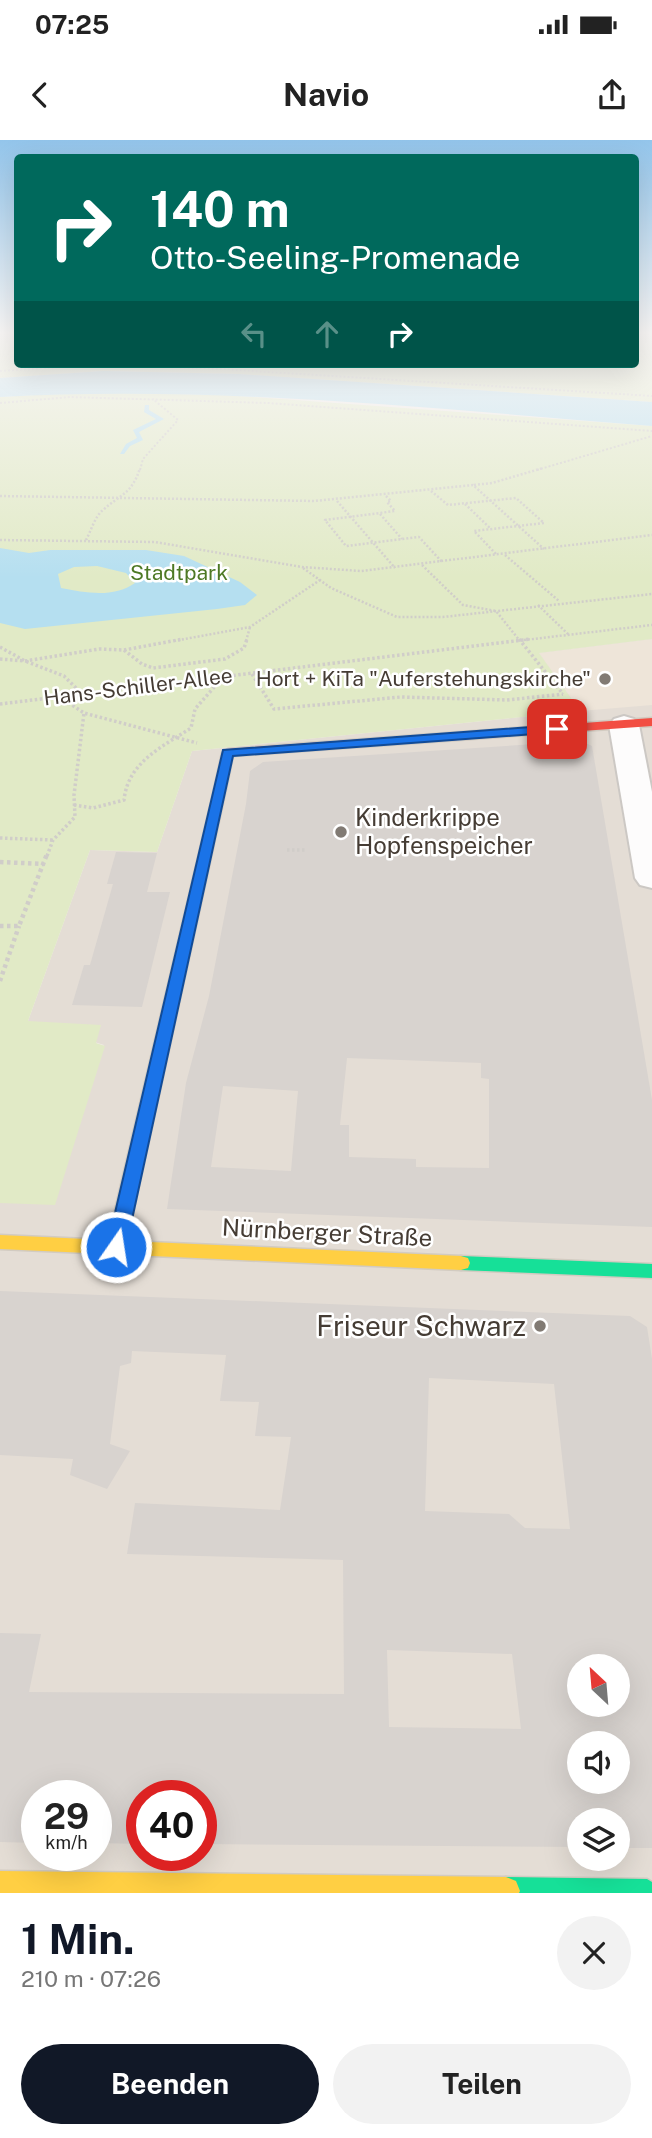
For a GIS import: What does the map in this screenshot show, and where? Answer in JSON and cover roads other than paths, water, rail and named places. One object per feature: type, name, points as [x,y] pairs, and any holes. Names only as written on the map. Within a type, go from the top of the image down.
[{"type":"street","points":[[116,1247],[228,753],[638,723],[652,878]]},
{"type":"street","name":"Nürnberger Straße","points":[[0,1242],[652,1271]]},
{"type":"street","points":[[0,1885],[647,1893]]},
{"type":"water","points":[[515,415],[652,415],[652,426]]},
{"type":"water","points":[[0,548],[29,553],[50,550],[146,550],[184,556],[240,582],[257,595],[245,605],[217,609],[25,629],[0,623]],"holes":[[[97,566],[126,573],[135,583],[118,591],[100,593],[61,588],[58,574],[74,567]]]},
{"type":"waterway","points":[[122,453],[128,445],[141,439],[135,431],[161,419],[153,415]]},
{"type":"place","name":"Hort + KiTa \"Auferstehungskirche\"","points":[[605,679]]},
{"type":"place","name":"Kinderkrippe Hopfenspeicher","points":[[341,832]]},
{"type":"place","name":"Friseur Schwarz","points":[[540,1326]]},
{"type":"park label","name":"Stadtpark","points":[[179,573]]}]
